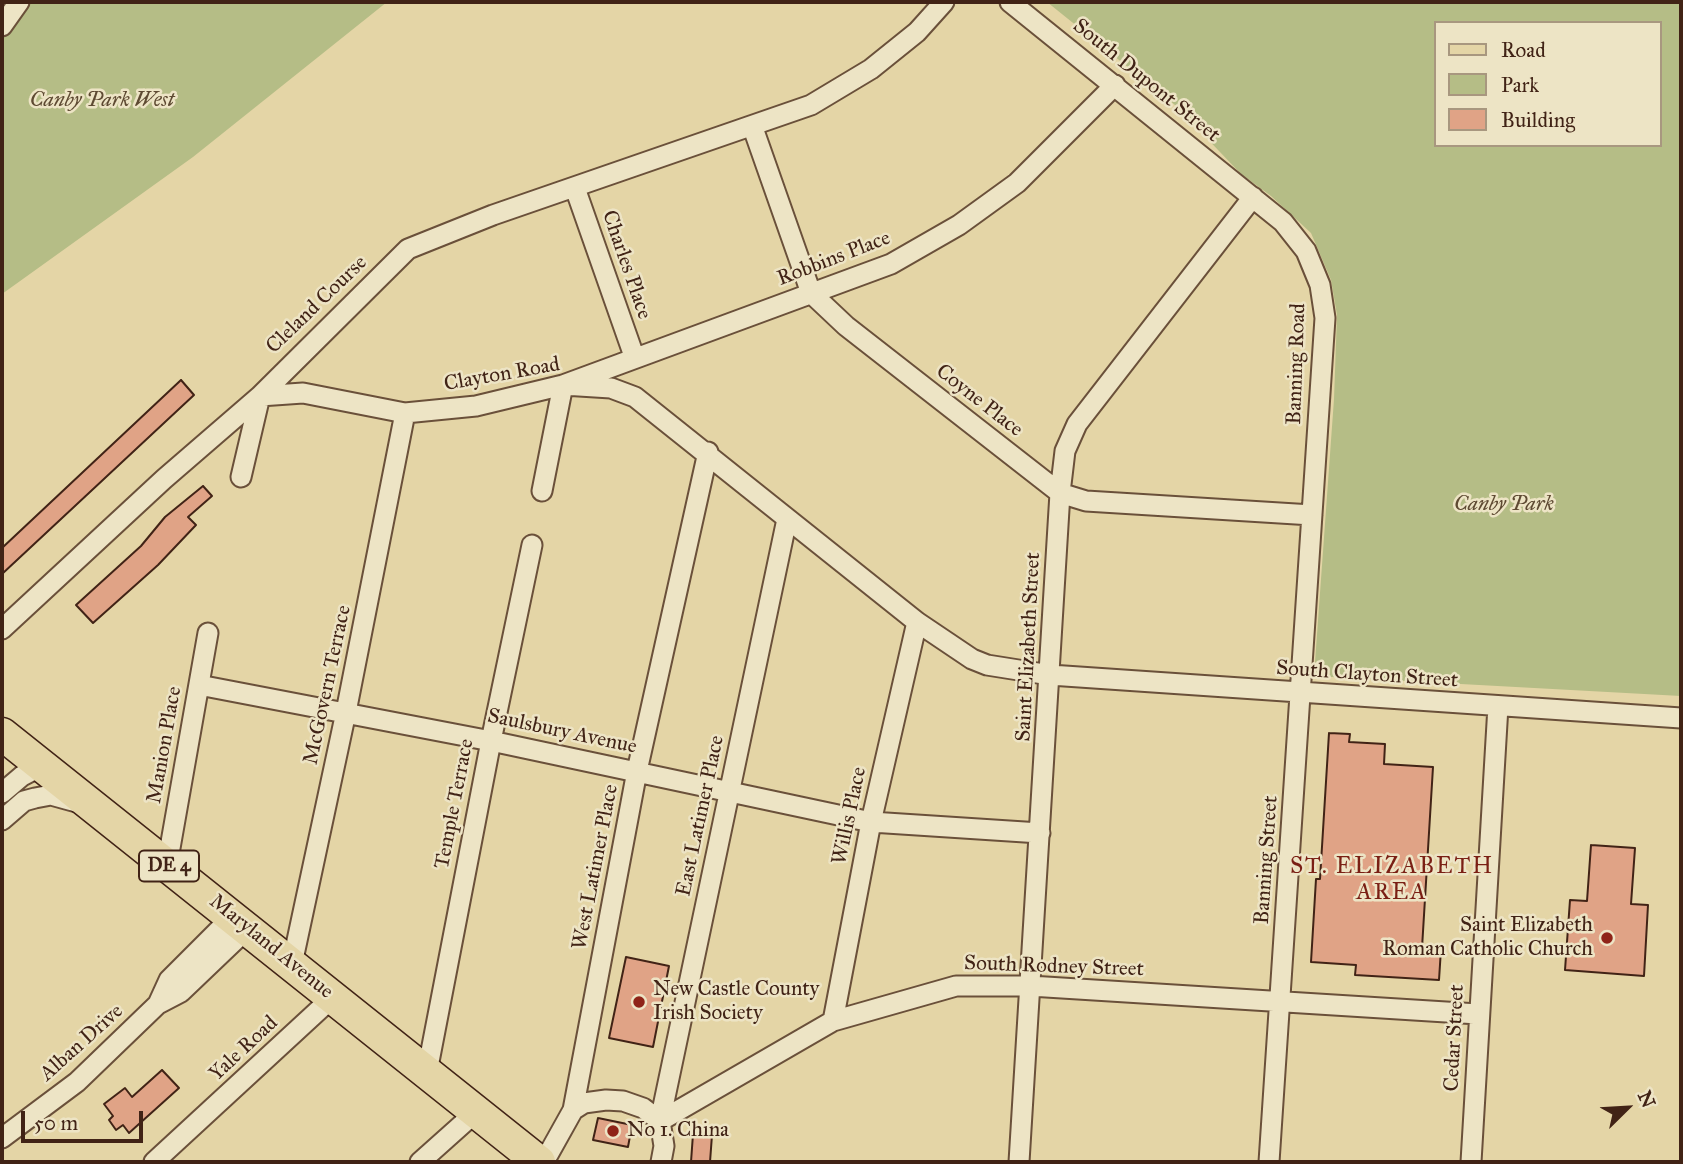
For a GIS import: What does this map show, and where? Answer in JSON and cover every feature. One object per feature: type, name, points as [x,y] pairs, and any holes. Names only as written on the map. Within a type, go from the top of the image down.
[{"type":"main road","name":"Maryland Avenue","points":[[2,734],[541,1162]]},
{"type":"street","points":[[2,26],[19,2]]},
{"type":"street","points":[[575,188],[753,128],[811,105],[871,69],[917,32],[944,2]]},
{"type":"street","name":"South Dupont Street","points":[[1010,2],[1253,197]]},
{"type":"street","name":"Robbins Place","points":[[563,385],[634,356],[891,264],[959,225],[1017,183],[1115,85]]},
{"type":"street","name":"Coyne Place","points":[[753,128],[811,293],[846,326],[1060,493],[1086,501],[1312,515]]},
{"type":"street","name":"Cleland Course","points":[[260,396],[408,249],[575,188]]},
{"type":"street","name":"Charles Place","points":[[575,188],[634,356]]},
{"type":"street","name":"Saint Elizabeth Street","points":[[1019,1162],[1051,675],[1060,493],[1065,451],[1077,424],[1253,197]]},
{"type":"street","name":"Banning Road","points":[[1253,197],[1283,222],[1306,251],[1320,285],[1324,303],[1312,515]]},
{"type":"street","points":[[542,491],[563,385]]},
{"type":"street","name":"Clayton Road","points":[[260,396],[303,393],[405,413],[476,405],[563,385],[611,388],[635,397],[708,452],[787,519],[918,622],[972,659],[987,665],[1051,675]]},
{"type":"street","points":[[241,477],[260,396]]},
{"type":"street","points":[[2,629],[174,470],[260,396]]},
{"type":"street","name":"McGovern Terrace","points":[[292,964],[346,712],[405,413]]},
{"type":"street","name":"West Latimer Place","points":[[541,1162],[573,1110],[637,771],[708,452]]},
{"type":"street","name":"Banning Street","points":[[1269,1162],[1312,515]]},
{"type":"street","name":"East Latimer Place","points":[[660,1121],[787,519]]},
{"type":"street","name":"Temple Terrace","points":[[427,1072],[532,545]]},
{"type":"street","name":"Willis Place","points":[[833,1021],[871,822],[918,622]]},
{"type":"street","name":"Manion Place","points":[[167,865],[208,633]]},
{"type":"street","name":"South Clayton Street","points":[[1051,675],[1681,718]]},
{"type":"street","name":"Saulsbury Avenue","points":[[199,685],[491,741],[871,822],[1040,833]]},
{"type":"street","name":"Cedar Street","points":[[1471,1162],[1498,706]]},
{"type":"street","points":[[2,793],[22,776],[41,766]]},
{"type":"street","points":[[2,820],[24,801],[51,795],[79,803],[105,816]]},
{"type":"street","name":"Alban Drive","points":[[2,1138],[77,1082],[158,1004],[169,981],[240,923]]},
{"type":"street","name":"South Rodney Street","points":[[660,1121],[833,1021],[956,986],[1030,986],[1478,1014]]},
{"type":"street","name":"Yale Road","points":[[154,1162],[333,997]]},
{"type":"street","points":[[573,1110],[594,1101],[623,1101],[643,1108],[660,1121],[664,1146],[661,1162]]},
{"type":"street","points":[[420,1162],[476,1112]]},
{"type":"green space","name":"Canby Park West","points":[[2,2],[387,2],[193,157],[2,294]]},
{"type":"green space","name":"Canby Park","points":[[1047,2],[1681,2],[1681,696],[1314,676],[1334,399],[1337,315],[1331,280],[1311,233],[1271,196],[1241,174],[1175,105]]},
{"type":"building","points":[[181,380],[194,395],[2,574],[2,548]]},
{"type":"building","points":[[203,486],[212,496],[188,517],[196,525],[158,565],[93,623],[76,605],[141,546],[165,517]]},
{"type":"building","points":[[1329,733],[1350,734],[1349,742],[1385,744],[1384,764],[1433,767],[1422,948],[1441,949],[1439,980],[1355,975],[1356,965],[1311,962],[1316,879],[1320,879]]},
{"type":"building","name":"Saint Elizabeth Roman Catholic Church","points":[[1591,845],[1635,848],[1631,904],[1648,905],[1644,976],[1565,970],[1570,900],[1587,901]]},
{"type":"building","name":"New Castle County Irish Society","points":[[626,957],[669,966],[653,1047],[609,1038]]},
{"type":"building","points":[[162,1070],[179,1088],[129,1133],[123,1125],[116,1130],[109,1120],[113,1116],[104,1104],[125,1088],[132,1097]]},
{"type":"building","name":"No 1. China","points":[[598,1118],[632,1125],[628,1147],[593,1140]]},
{"type":"building","points":[[693,1134],[712,1135],[710,1162],[691,1162]]},
{"type":"place","name":"Saint Elizabeth Roman Catholic Church","points":[[1607,938]]},
{"type":"place","name":"New Castle County Irish Society","points":[[639,1002]]},
{"type":"place","name":"No 1. China","points":[[613,1131]]},
{"type":"district","name":"ST. ELIZABETH AREA","points":[[1392,880]]}]
